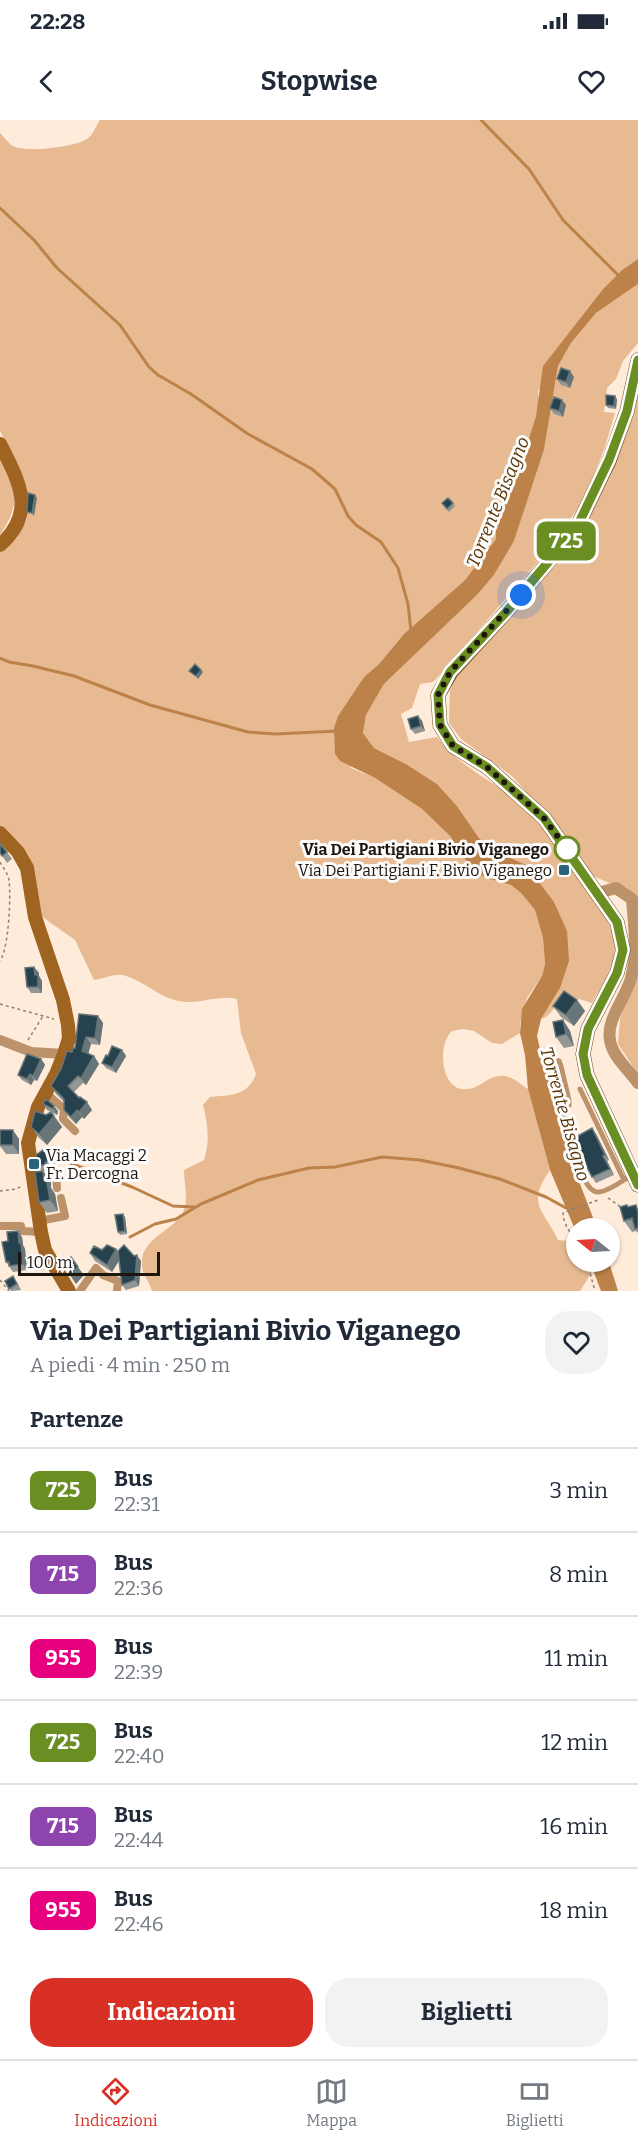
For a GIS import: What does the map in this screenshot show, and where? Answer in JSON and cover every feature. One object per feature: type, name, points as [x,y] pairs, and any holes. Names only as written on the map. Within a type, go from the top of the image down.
[{"type":"main road","points":[[632,1180],[587,1075],[583,1054],[588,1029],[617,973],[623,950],[617,922],[544,818],[487,767],[453,746],[440,725],[438,695],[450,672],[507,611],[576,529],[609,460],[627,411],[638,360]]},
{"type":"main road","points":[[0,444],[18,479],[22,503],[21,517],[12,535],[0,545]]},
{"type":"main road","points":[[0,833],[18,852],[27,868],[35,917],[63,1000],[69,1038],[46,1093],[41,1116],[28,1143],[29,1183],[45,1250],[69,1291]]},
{"type":"street","points":[[598,893],[616,888],[632,899],[636,952],[630,980],[612,1023],[609,1038],[612,1049],[638,1083]]},
{"type":"street","points":[[0,1040],[21,1050],[64,1054]]},
{"type":"street","points":[[46,1093],[64,1109],[63,1119],[75,1131]]},
{"type":"street","points":[[29,1183],[42,1177],[56,1176],[57,1188]]},
{"type":"street","points":[[0,1226],[21,1226],[22,1231],[65,1216],[61,1198]]},
{"type":"street","points":[[80,1291],[96,1268],[103,1275],[118,1281],[117,1291]]},
{"type":"lane","points":[[562,1097],[558,1076],[552,1062],[555,1060],[559,1061],[561,1066],[569,1100],[569,1106],[564,1114],[582,1178],[588,1188],[598,1192],[632,1180],[580,1089]]},
{"type":"path","points":[[0,862],[7,875],[9,888],[8,937],[0,961]]},
{"type":"path","points":[[0,1004],[54,1019]]},
{"type":"path","points":[[35,1053],[34,1047],[29,1045],[27,1040],[43,1016]]},
{"type":"path","points":[[0,1191],[16,1189],[29,1183]]},
{"type":"path","points":[[607,1197],[625,1209]]},
{"type":"path","points":[[566,1226],[563,1213],[599,1199]]},
{"type":"path","points":[[589,1272],[595,1291]]},
{"type":"path","points":[[0,1280],[9,1291]]},
{"type":"shaded area","points":[[100,120],[638,120],[638,259],[622,270],[604,288],[538,391],[539,404],[536,416],[519,469],[508,492],[496,529],[496,539],[465,580],[404,634],[379,664],[364,677],[338,716],[351,768],[375,778],[422,809],[450,836],[464,858],[486,878],[511,885],[535,910],[543,938],[545,964],[542,976],[527,998],[520,1023],[520,1033],[502,1044],[492,1043],[474,1031],[463,1029],[452,1031],[444,1045],[443,1063],[448,1079],[460,1089],[476,1087],[491,1078],[507,1076],[528,1089],[550,1170],[539,1191],[539,1206],[558,1240],[566,1241],[566,1272],[592,1272],[580,1291],[152,1291],[143,1272],[143,1256],[150,1243],[176,1222],[184,1211],[186,1199],[184,1170],[204,1160],[208,1133],[203,1105],[210,1097],[238,1093],[248,1087],[256,1074],[241,1033],[237,999],[178,1001],[122,975],[94,980],[75,940],[41,916],[31,867],[0,829],[0,553],[16,539],[27,519],[28,503],[23,477],[0,431],[0,133],[11,145],[28,149],[50,148],[81,142],[93,133]]},
{"type":"shaded area","points":[[638,259],[638,284],[596,313],[571,343],[558,366],[544,450],[514,541],[494,575],[477,595],[384,684],[366,715],[363,733],[374,748],[406,764],[437,784],[457,806],[479,838],[493,850],[526,865],[554,902],[567,931],[569,961],[560,988],[541,1019],[537,1036],[542,1058],[551,1069],[580,1184],[593,1218],[570,1218],[550,1170],[528,1089],[525,1055],[520,1033],[522,1009],[542,976],[545,964],[543,938],[535,910],[511,885],[486,878],[478,873],[464,858],[450,836],[422,809],[375,778],[340,761],[335,754],[334,728],[338,716],[364,677],[379,664],[404,634],[465,580],[496,539],[496,529],[508,492],[519,469],[536,416],[543,366],[604,288],[622,270]]},
{"type":"shaded area","points":[[638,284],[638,343],[623,361],[616,379],[607,388],[604,412],[615,413],[605,447],[585,498],[553,544],[437,678],[433,682],[420,684],[412,708],[401,714],[409,742],[437,737],[454,756],[508,794],[528,812],[574,868],[611,928],[615,940],[614,957],[592,1003],[574,998],[564,999],[549,1015],[541,1019],[560,988],[526,865],[493,850],[479,838],[457,806],[437,784],[406,764],[374,748],[363,733],[366,715],[384,684],[477,595],[494,575],[514,541],[544,450],[558,366],[571,343],[596,313]]},
{"type":"shaded area","points":[[638,396],[638,909],[637,897],[626,887],[591,875],[544,812],[512,776],[461,739],[449,723],[450,691],[458,673],[555,566],[581,533],[610,477]]},
{"type":"shaded area","points":[[0,453],[12,486],[14,503],[0,535]]},
{"type":"shaded area","points":[[638,966],[638,1074],[618,1044],[620,1019]]},
{"type":"shaded area","points":[[594,1272],[612,1272],[618,1291],[601,1291]]},
{"type":"building","points":[[561,368],[570,371],[566,382],[557,379]]},
{"type":"building","points":[[606,395],[615,396],[614,406],[606,405]]},
{"type":"building","points":[[554,397],[562,400],[559,411],[550,408]]},
{"type":"building","points":[[28,493],[35,495],[32,513],[27,512]]},
{"type":"building","points":[[448,498],[453,503],[447,509],[442,503]]},
{"type":"building","points":[[195,664],[201,670],[196,676],[189,671]]},
{"type":"building","points":[[418,716],[421,726],[411,729],[408,719]]},
{"type":"building","points":[[0,844],[7,852],[2,856],[0,853]]},
{"type":"building","points":[[34,967],[35,975],[38,975],[38,987],[27,987],[25,968]]},
{"type":"building","points":[[564,991],[577,1000],[566,1015],[553,1006]]},
{"type":"building","points":[[79,1014],[98,1016],[95,1038],[86,1037],[82,1051],[94,1056],[81,1078],[78,1076],[68,1086],[79,1098],[87,1102],[79,1112],[77,1110],[71,1117],[64,1110],[64,1099],[51,1086],[61,1069],[67,1051],[72,1052],[75,1048]]},
{"type":"building","points":[[563,1020],[566,1034],[556,1037],[553,1022]]},
{"type":"building","points":[[112,1046],[122,1050],[112,1067],[102,1063]]},
{"type":"building","points":[[27,1054],[41,1059],[33,1076],[30,1074],[27,1079],[18,1075]]},
{"type":"building","points":[[46,1099],[54,1106],[53,1109],[43,1104]]},
{"type":"building","points":[[35,1111],[46,1115],[51,1112],[54,1116],[39,1134],[31,1127]]},
{"type":"building","points":[[592,1128],[610,1169],[592,1177],[574,1138]]},
{"type":"building","points":[[0,1130],[13,1130],[13,1145],[0,1145]]},
{"type":"building","points":[[43,1150],[53,1156],[45,1163],[47,1165],[37,1165],[36,1155]]},
{"type":"building","points":[[43,1171],[50,1200],[39,1202],[35,1172]]},
{"type":"building","points":[[627,1205],[628,1207],[636,1205],[638,1228],[635,1229],[632,1218],[624,1221],[620,1207]]},
{"type":"building","points":[[123,1214],[125,1231],[118,1232],[115,1215]]},
{"type":"building","points":[[18,1231],[23,1264],[9,1266],[2,1242],[8,1241],[7,1232]]},
{"type":"building","points":[[107,1245],[116,1249],[107,1265],[90,1253],[94,1246],[102,1250]]},
{"type":"building","points":[[124,1245],[134,1256],[137,1255],[135,1280],[122,1285],[118,1251]]},
{"type":"building","points":[[71,1257],[78,1267],[70,1275],[62,1263]]},
{"type":"building","points":[[13,1276],[17,1284],[9,1289],[5,1281]]},
{"type":"waterway","points":[[481,120],[529,169],[563,220],[618,275]]},
{"type":"waterway","points":[[0,208],[34,240],[57,268],[120,325],[149,367],[158,375],[191,394],[248,434],[312,469],[335,489],[348,516],[356,525],[381,542],[398,568],[408,604],[411,631]]},
{"type":"waterway","points":[[0,658],[74,676],[150,705],[248,732],[275,734],[338,731]]},
{"type":"waterway","points":[[52,1156],[132,1187],[173,1206],[194,1207]]},
{"type":"waterway","points":[[130,1237],[155,1224],[176,1219],[201,1204],[258,1180],[309,1168],[335,1167],[382,1157],[420,1160],[500,1179],[546,1197],[566,1208]]},
{"type":"bus line","name":"725","points":[[638,360],[627,411],[609,460],[576,529],[507,611],[450,672],[438,695],[440,725],[453,746],[487,767],[544,818],[617,922],[623,950],[617,973],[588,1029],[583,1054],[587,1075],[638,1185]]},
{"type":"place","name":"Via Dei Partigiani Bivio Viganego","points":[[567,849]]},
{"type":"place","name":"Via Dei Partigiani F. Bivio Viganego","points":[[564,870]]},
{"type":"place","name":"Via Macaggi 2 Fr. Dercogna","points":[[34,1164]]},
{"type":"route","points":[[521,595],[450,672],[438,695],[440,725],[453,746],[487,767],[544,818],[571,855],[567,849]]},
{"type":"water label","name":"Torrente Bisagno","points":[[498,502]]},
{"type":"water label","name":"Torrente Bisagno","points":[[565,1114]]}]
